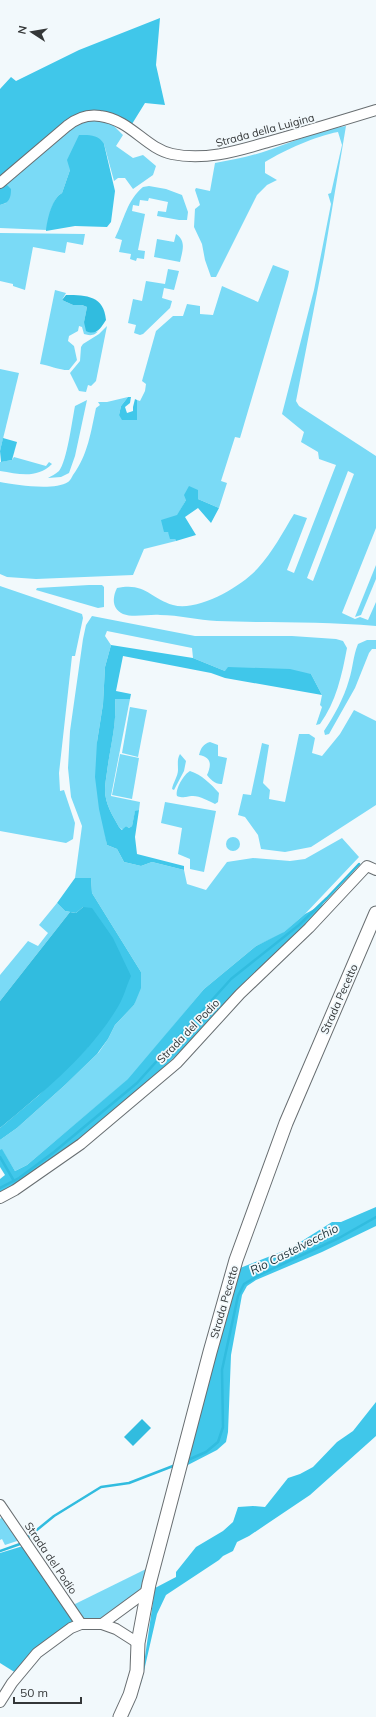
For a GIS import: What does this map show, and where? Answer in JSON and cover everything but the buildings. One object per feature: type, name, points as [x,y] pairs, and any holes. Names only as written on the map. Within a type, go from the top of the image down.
[{"type":"main road","name":"Strada Pecetto","points":[[120,1717],[130,1695],[138,1660],[138,1643],[148,1590],[210,1352],[236,1260],[286,1123],[376,913]]},
{"type":"street","name":"Strada della Luigina","points":[[0,183],[74,120],[84,116],[103,116],[125,124],[162,150],[171,154],[208,156],[232,153],[256,147],[376,110]]},
{"type":"street","name":"Strada del Podio","points":[[0,1198],[15,1190],[81,1144],[177,1063],[240,994],[309,928],[367,866],[376,870]]},
{"type":"street","name":"Strada del Podio","points":[[0,1505],[81,1624]]},
{"type":"street","points":[[102,1624],[148,1590]]},
{"type":"street","points":[[0,1702],[12,1683],[37,1653],[71,1628],[81,1624],[102,1624],[116,1630],[138,1643]]},
{"type":"shaded area","points":[[160,18],[156,65],[165,105],[145,103],[132,124],[118,118],[102,114],[79,114],[72,116],[0,176],[0,89],[11,77],[16,81],[79,50]]},
{"type":"shaded area","points":[[94,120],[111,123],[123,135],[116,146],[133,158],[143,155],[156,166],[153,175],[133,189],[125,178],[118,178],[114,181],[104,144],[70,170],[62,193],[53,204],[47,230],[0,228],[0,205],[6,203],[5,183],[80,122]]},
{"type":"shaded area","points":[[346,126],[324,257],[296,401],[299,406],[376,456],[376,528],[342,613],[355,619],[360,617],[368,620],[376,602],[376,626],[356,624],[217,621],[167,615],[131,616],[123,614],[119,612],[114,603],[114,596],[117,588],[134,587],[141,589],[165,602],[183,606],[195,605],[207,601],[231,589],[251,575],[258,568],[268,556],[294,514],[307,518],[287,570],[294,573],[336,465],[319,459],[318,452],[301,442],[304,432],[282,414],[314,290],[331,204],[328,194],[331,193],[342,145],[338,132],[301,144],[265,162],[265,173],[277,180],[267,185],[257,195],[216,277],[211,277],[205,260],[202,244],[194,227],[195,209],[200,205],[195,190],[196,188],[210,191],[215,163],[256,154]],"holes":[[[348,471],[354,474],[313,581],[307,578]]]},
{"type":"shaded area","points":[[79,135],[90,135],[99,138],[104,144],[115,191],[111,222],[107,227],[75,226],[46,231],[53,204],[62,193],[70,170],[67,160]]},
{"type":"shaded area","points":[[5,183],[11,189],[11,195],[9,200],[0,205],[0,186]]},
{"type":"shaded area","points":[[149,186],[166,189],[182,195],[188,212],[187,220],[157,216],[158,211],[166,212],[168,202],[149,198],[148,201],[140,200],[139,206],[133,205],[132,211],[145,214],[138,250],[145,251],[144,259],[137,258],[136,261],[130,259],[131,254],[119,252],[122,240],[115,238],[129,204],[143,187]]},
{"type":"shaded area","points":[[0,233],[85,234],[83,245],[67,242],[65,253],[33,247],[25,290],[13,286],[13,284],[0,281]]},
{"type":"shaded area","points":[[176,234],[183,243],[183,251],[180,262],[154,257],[157,239],[174,242]]},
{"type":"shaded area","points":[[273,265],[289,271],[288,276],[240,438],[235,437],[221,481],[227,483],[219,508],[198,499],[186,500],[168,532],[176,541],[144,549],[133,575],[36,579],[7,577],[0,574],[0,482],[25,486],[45,487],[62,485],[69,481],[86,451],[96,408],[100,405],[98,402],[107,402],[128,397],[121,406],[119,415],[137,420],[137,400],[140,401],[145,391],[146,384],[142,381],[156,331],[173,316],[183,316],[187,304],[200,306],[200,314],[213,315],[222,286],[258,302]]},
{"type":"shaded area","points":[[168,269],[179,271],[174,290],[164,288],[162,298],[172,301],[170,308],[143,334],[140,335],[134,333],[136,325],[128,323],[133,299],[142,301],[146,281],[165,284]]},
{"type":"shaded area","points":[[55,290],[66,293],[62,300],[73,305],[82,305],[87,307],[84,322],[97,332],[93,335],[84,334],[82,327],[79,326],[78,331],[69,336],[68,341],[74,346],[77,360],[69,370],[63,370],[40,364]]},
{"type":"shaded area","points":[[66,295],[93,298],[102,306],[105,312],[106,320],[98,330],[93,333],[86,331],[84,322],[87,307],[82,305],[73,305],[62,300]]},
{"type":"shaded area","points":[[107,326],[96,381],[91,386],[88,385],[86,392],[79,391],[70,373],[80,361],[81,347]]},
{"type":"shaded area","points":[[0,369],[19,373],[0,451]]},
{"type":"shaded area","points":[[128,397],[131,397],[130,403],[125,407],[127,413],[133,411],[135,399],[137,400],[137,420],[122,420],[119,415],[121,406]]},
{"type":"shaded area","points":[[87,400],[75,456],[69,473],[61,477],[48,478],[58,472],[62,466],[67,450],[75,406]]},
{"type":"shaded area","points":[[3,438],[17,442],[12,460],[1,462],[0,451]]},
{"type":"shaded area","points":[[14,457],[46,466],[49,462],[52,464],[46,469],[34,474],[0,471],[0,462],[12,460]]},
{"type":"shaded area","points":[[189,486],[198,490],[198,499],[219,508],[211,523],[198,508],[185,517],[196,535],[176,541],[175,539],[170,539],[168,532],[164,532],[161,520],[177,515],[186,500],[184,495]]},
{"type":"shaded area","points":[[376,565],[376,579],[361,615],[355,617]]},
{"type":"shaded area","points":[[102,585],[104,587],[104,607],[98,608],[36,590],[37,588]]},
{"type":"shaded area","points":[[0,586],[82,614],[83,618],[75,656],[72,656],[59,773],[60,791],[64,790],[75,823],[73,839],[66,843],[0,831]]},
{"type":"shaded area","points":[[92,616],[195,636],[292,636],[336,639],[343,641],[347,648],[340,678],[330,707],[320,724],[316,725],[322,707],[320,705],[322,695],[311,674],[225,671],[193,658],[192,648],[107,631],[105,636],[111,645],[105,667],[103,704],[97,742],[107,845],[117,849],[124,862],[141,866],[152,862],[184,870],[187,884],[206,890],[227,862],[253,858],[290,861],[305,859],[342,838],[359,857],[305,914],[282,934],[256,946],[204,989],[130,1078],[27,1165],[15,1171],[2,1150],[0,1150],[0,1140],[17,1128],[99,1052],[115,1025],[134,1005],[141,972],[92,893],[91,878],[75,878],[82,826],[71,797],[68,768],[70,731],[83,639],[86,625]]},
{"type":"shaded area","points":[[367,640],[376,640],[376,649],[372,649],[369,653],[355,688],[329,734],[325,735],[324,731],[338,707],[347,687],[358,644]]},
{"type":"shaded area","points":[[111,645],[193,658],[225,671],[228,667],[290,669],[311,674],[322,695],[225,678],[211,673],[123,656],[116,691],[131,694],[130,699],[115,699],[114,727],[105,786],[106,800],[112,814],[122,830],[126,826],[129,828],[132,826],[135,811],[139,810],[135,837],[137,854],[184,866],[184,870],[152,862],[141,866],[124,862],[117,849],[107,845],[99,809],[95,777],[97,742],[103,704],[105,667]]},
{"type":"shaded area","points":[[115,699],[130,699],[111,796],[140,802],[139,810],[135,812],[132,826],[129,828],[126,826],[123,830],[119,827],[110,810],[105,795],[106,777],[114,726]]},
{"type":"shaded area","points":[[130,707],[147,710],[138,757],[122,753]]},
{"type":"shaded area","points":[[354,710],[376,721],[376,805],[311,847],[285,852],[261,849],[258,835],[245,817],[238,815],[243,794],[251,795],[262,743],[269,745],[263,783],[270,790],[269,799],[285,802],[299,734],[309,734],[315,738],[312,753],[322,756],[340,734]]},
{"type":"shaded area","points":[[210,742],[218,745],[218,756],[227,758],[222,784],[215,783],[207,775],[210,768],[208,759],[199,755],[203,747]]},
{"type":"shaded area","points":[[120,754],[139,758],[132,799],[112,795]]},
{"type":"shaded area","points":[[180,754],[186,761],[184,771],[174,790],[172,789],[178,772],[178,760]]},
{"type":"shaded area","points":[[190,771],[202,777],[219,793],[218,802],[215,804],[196,796],[177,796],[177,790],[180,782]]},
{"type":"shaded area","points":[[165,802],[216,811],[204,872],[190,869],[190,859],[178,854],[182,828],[161,823]]},
{"type":"shaded area","points":[[230,837],[236,837],[240,841],[240,847],[236,851],[230,851],[226,847],[226,841]]},
{"type":"shaded area","points":[[75,878],[91,878],[92,893],[141,972],[141,988],[134,1005],[115,1025],[108,1039],[97,1054],[17,1128],[0,1140],[0,1128],[38,1096],[88,1047],[83,907],[76,913],[65,911],[57,903]]},
{"type":"shaded area","points":[[327,902],[193,1039],[138,1092],[83,1138],[56,1158],[0,1195],[0,1179],[5,1175],[0,1167],[0,1150],[2,1149],[15,1171],[27,1165],[128,1079],[204,989],[256,946],[284,932],[305,914]]},
{"type":"shaded area","points":[[57,903],[65,911],[70,912],[0,1001],[0,975],[28,941],[38,946],[48,933],[39,925]]},
{"type":"shaded area","points":[[83,907],[92,908],[113,938],[131,976],[123,998],[104,1027],[78,1059],[63,1074],[0,1128],[0,1001],[70,912],[76,913]]},
{"type":"shaded area","points":[[376,1207],[376,1226],[322,1252],[256,1280],[247,1286],[242,1295],[231,1355],[228,1432],[226,1442],[217,1450],[184,1467],[240,1268],[291,1248],[332,1222],[341,1222]]},
{"type":"shaded area","points":[[376,1402],[376,1436],[310,1495],[249,1536],[237,1542],[233,1551],[223,1556],[166,1595],[157,1614],[141,1684],[155,1588],[176,1577],[176,1572],[196,1547],[223,1531],[233,1522],[238,1507],[265,1507],[288,1478],[313,1467],[337,1442],[353,1431]]},
{"type":"shaded area","points":[[142,1419],[151,1428],[133,1446],[124,1437]]},
{"type":"shaded area","points":[[3,1516],[20,1540],[5,1545],[2,1539],[0,1540],[0,1519]]},
{"type":"shaded area","points":[[23,1546],[76,1623],[16,1673],[0,1663],[0,1553]]},
{"type":"shaded area","points":[[146,1569],[142,1587],[134,1595],[99,1621],[84,1622],[73,1605]]},
{"type":"waterway","points":[[0,1188],[19,1178],[54,1152],[137,1083],[231,979],[299,925],[359,864]]},
{"type":"waterway","points":[[0,1157],[14,1181]]},
{"type":"waterway","name":"Rio Castelvecchio","points":[[190,1459],[206,1452],[218,1442],[223,1427],[222,1370],[238,1296],[244,1284],[261,1274],[339,1238],[376,1217]]},
{"type":"waterway","name":"Rio Castelvecchio","points":[[27,1538],[54,1516],[101,1487],[129,1483],[173,1466]]},
{"type":"waterway","name":"Rio Castelvecchio","points":[[0,1551],[20,1544]]}]
